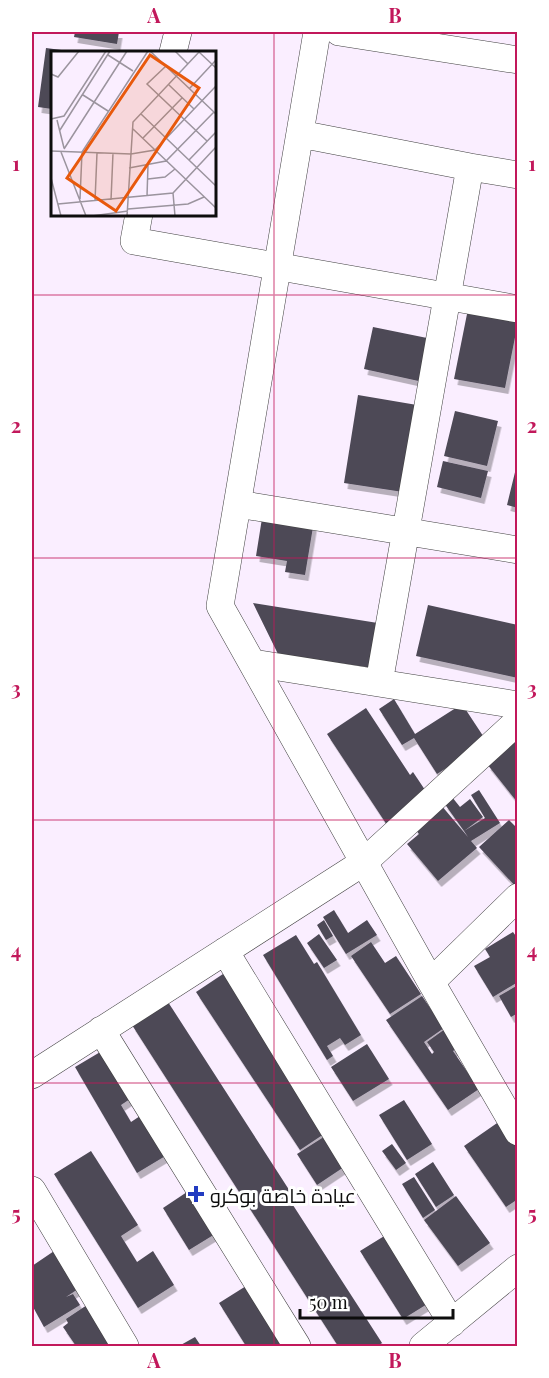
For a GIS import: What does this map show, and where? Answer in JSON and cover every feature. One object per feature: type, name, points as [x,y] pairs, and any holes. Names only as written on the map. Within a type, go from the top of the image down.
[{"type":"street","points":[[173,51],[178,32]]},
{"type":"street","points":[[317,32],[220,606],[518,1132]]},
{"type":"street","points":[[339,32],[483,43],[518,60]]},
{"type":"street","points":[[300,134],[518,175]]},
{"type":"street","points":[[379,683],[470,167]]},
{"type":"street","points":[[139,216],[134,241],[518,309]]},
{"type":"street","points":[[238,504],[518,550]]},
{"type":"street","points":[[253,663],[518,705]]},
{"type":"street","points":[[32,1075],[364,862],[518,721]]},
{"type":"street","points":[[431,982],[518,897]]},
{"type":"street","points":[[225,951],[452,1323]]},
{"type":"street","points":[[101,1030],[297,1347]]},
{"type":"street","points":[[32,1190],[125,1347]]},
{"type":"street","points":[[423,1347],[518,1268]]},
{"type":"building","points":[[75,32],[119,32],[117,44],[74,37]]},
{"type":"building","points":[[46,48],[69,51],[51,51],[51,109],[38,107]]},
{"type":"building","points":[[469,304],[518,313],[505,388],[454,379]]},
{"type":"building","points":[[373,327],[432,339],[423,382],[364,369]]},
{"type":"building","points":[[358,395],[417,405],[403,492],[344,483]]},
{"type":"building","points":[[455,411],[498,421],[487,466],[444,456]]},
{"type":"building","points":[[443,461],[488,471],[481,498],[437,487]]},
{"type":"building","points":[[518,464],[518,508],[507,505]]},
{"type":"building","points":[[263,512],[314,521],[305,575],[285,572],[287,561],[256,556]]},
{"type":"building","points":[[253,603],[384,624],[380,669],[278,654]]},
{"type":"building","points":[[428,605],[518,625],[518,678],[416,656]]},
{"type":"building","points":[[394,699],[415,734],[462,704],[487,742],[437,774],[414,738],[402,745],[379,709]]},
{"type":"building","points":[[366,708],[410,775],[413,772],[429,796],[387,825],[327,734]]},
{"type":"building","points":[[518,739],[518,803],[487,764]]},
{"type":"building","points":[[479,790],[500,823],[471,841],[477,848],[438,881],[407,844],[419,834],[414,828],[441,805],[468,837],[464,831],[485,818],[471,795]]},
{"type":"building","points":[[452,797],[460,807],[470,799],[483,817],[464,831],[444,803]]},
{"type":"building","points":[[509,820],[518,829],[518,889],[479,847]]},
{"type":"building","points":[[334,910],[348,933],[367,920],[377,935],[346,954],[323,917]]},
{"type":"building","points":[[324,920],[333,936],[326,940],[317,925]]},
{"type":"building","points":[[513,932],[518,939],[518,982],[493,997],[474,966],[490,957],[485,949]]},
{"type":"building","points":[[319,934],[337,960],[324,968],[307,943]]},
{"type":"building","points":[[296,935],[314,964],[317,962],[361,1035],[345,1045],[340,1038],[327,1046],[333,1056],[327,1060],[263,955]]},
{"type":"building","points":[[371,942],[385,963],[396,956],[421,994],[390,1014],[351,956]]},
{"type":"building","points":[[229,970],[333,1128],[300,1150],[196,992]]},
{"type":"building","points":[[518,985],[518,1013],[511,1017],[499,996]]},
{"type":"building","points":[[422,996],[444,1028],[424,1042],[432,1054],[434,1052],[427,1042],[445,1029],[459,1047],[453,1051],[479,1089],[448,1110],[386,1020]]},
{"type":"building","points":[[168,1002],[293,1196],[289,1199],[382,1343],[377,1346],[338,1346],[132,1025]]},
{"type":"building","points":[[367,1044],[389,1079],[353,1101],[331,1067]]},
{"type":"building","points":[[112,1045],[167,1155],[137,1173],[75,1067]],"holes":[[[130,1099],[140,1116],[131,1122],[121,1105]]]},
{"type":"building","points":[[404,1100],[432,1144],[407,1160],[379,1115]]},
{"type":"building","points":[[500,1121],[518,1147],[518,1199],[506,1207],[464,1146]]},
{"type":"building","points":[[330,1133],[350,1163],[317,1185],[297,1154]]},
{"type":"building","points":[[392,1144],[406,1163],[396,1170],[382,1151]]},
{"type":"building","points":[[91,1151],[138,1225],[121,1236],[137,1262],[153,1251],[174,1285],[138,1308],[54,1174]]},
{"type":"building","points":[[433,1162],[454,1195],[436,1207],[415,1174]]},
{"type":"building","points":[[414,1177],[435,1210],[423,1218],[402,1184]]},
{"type":"building","points":[[193,1188],[220,1231],[189,1250],[163,1208]]},
{"type":"building","points":[[456,1196],[490,1243],[458,1266],[424,1220]]},
{"type":"building","points":[[394,1230],[437,1298],[403,1319],[360,1251]]},
{"type":"building","points":[[60,1247],[84,1285],[66,1297],[73,1294],[80,1305],[44,1327],[32,1305],[32,1266]]},
{"type":"building","points":[[254,1281],[295,1346],[246,1346],[219,1303]]},
{"type":"building","points":[[87,1305],[112,1346],[76,1346],[63,1327],[68,1323],[66,1319]]},
{"type":"building","points":[[195,1337],[201,1346],[179,1346]]},
{"type":"place","name":"عيادة خاصة بوكرو","points":[[196,1194]]}]
